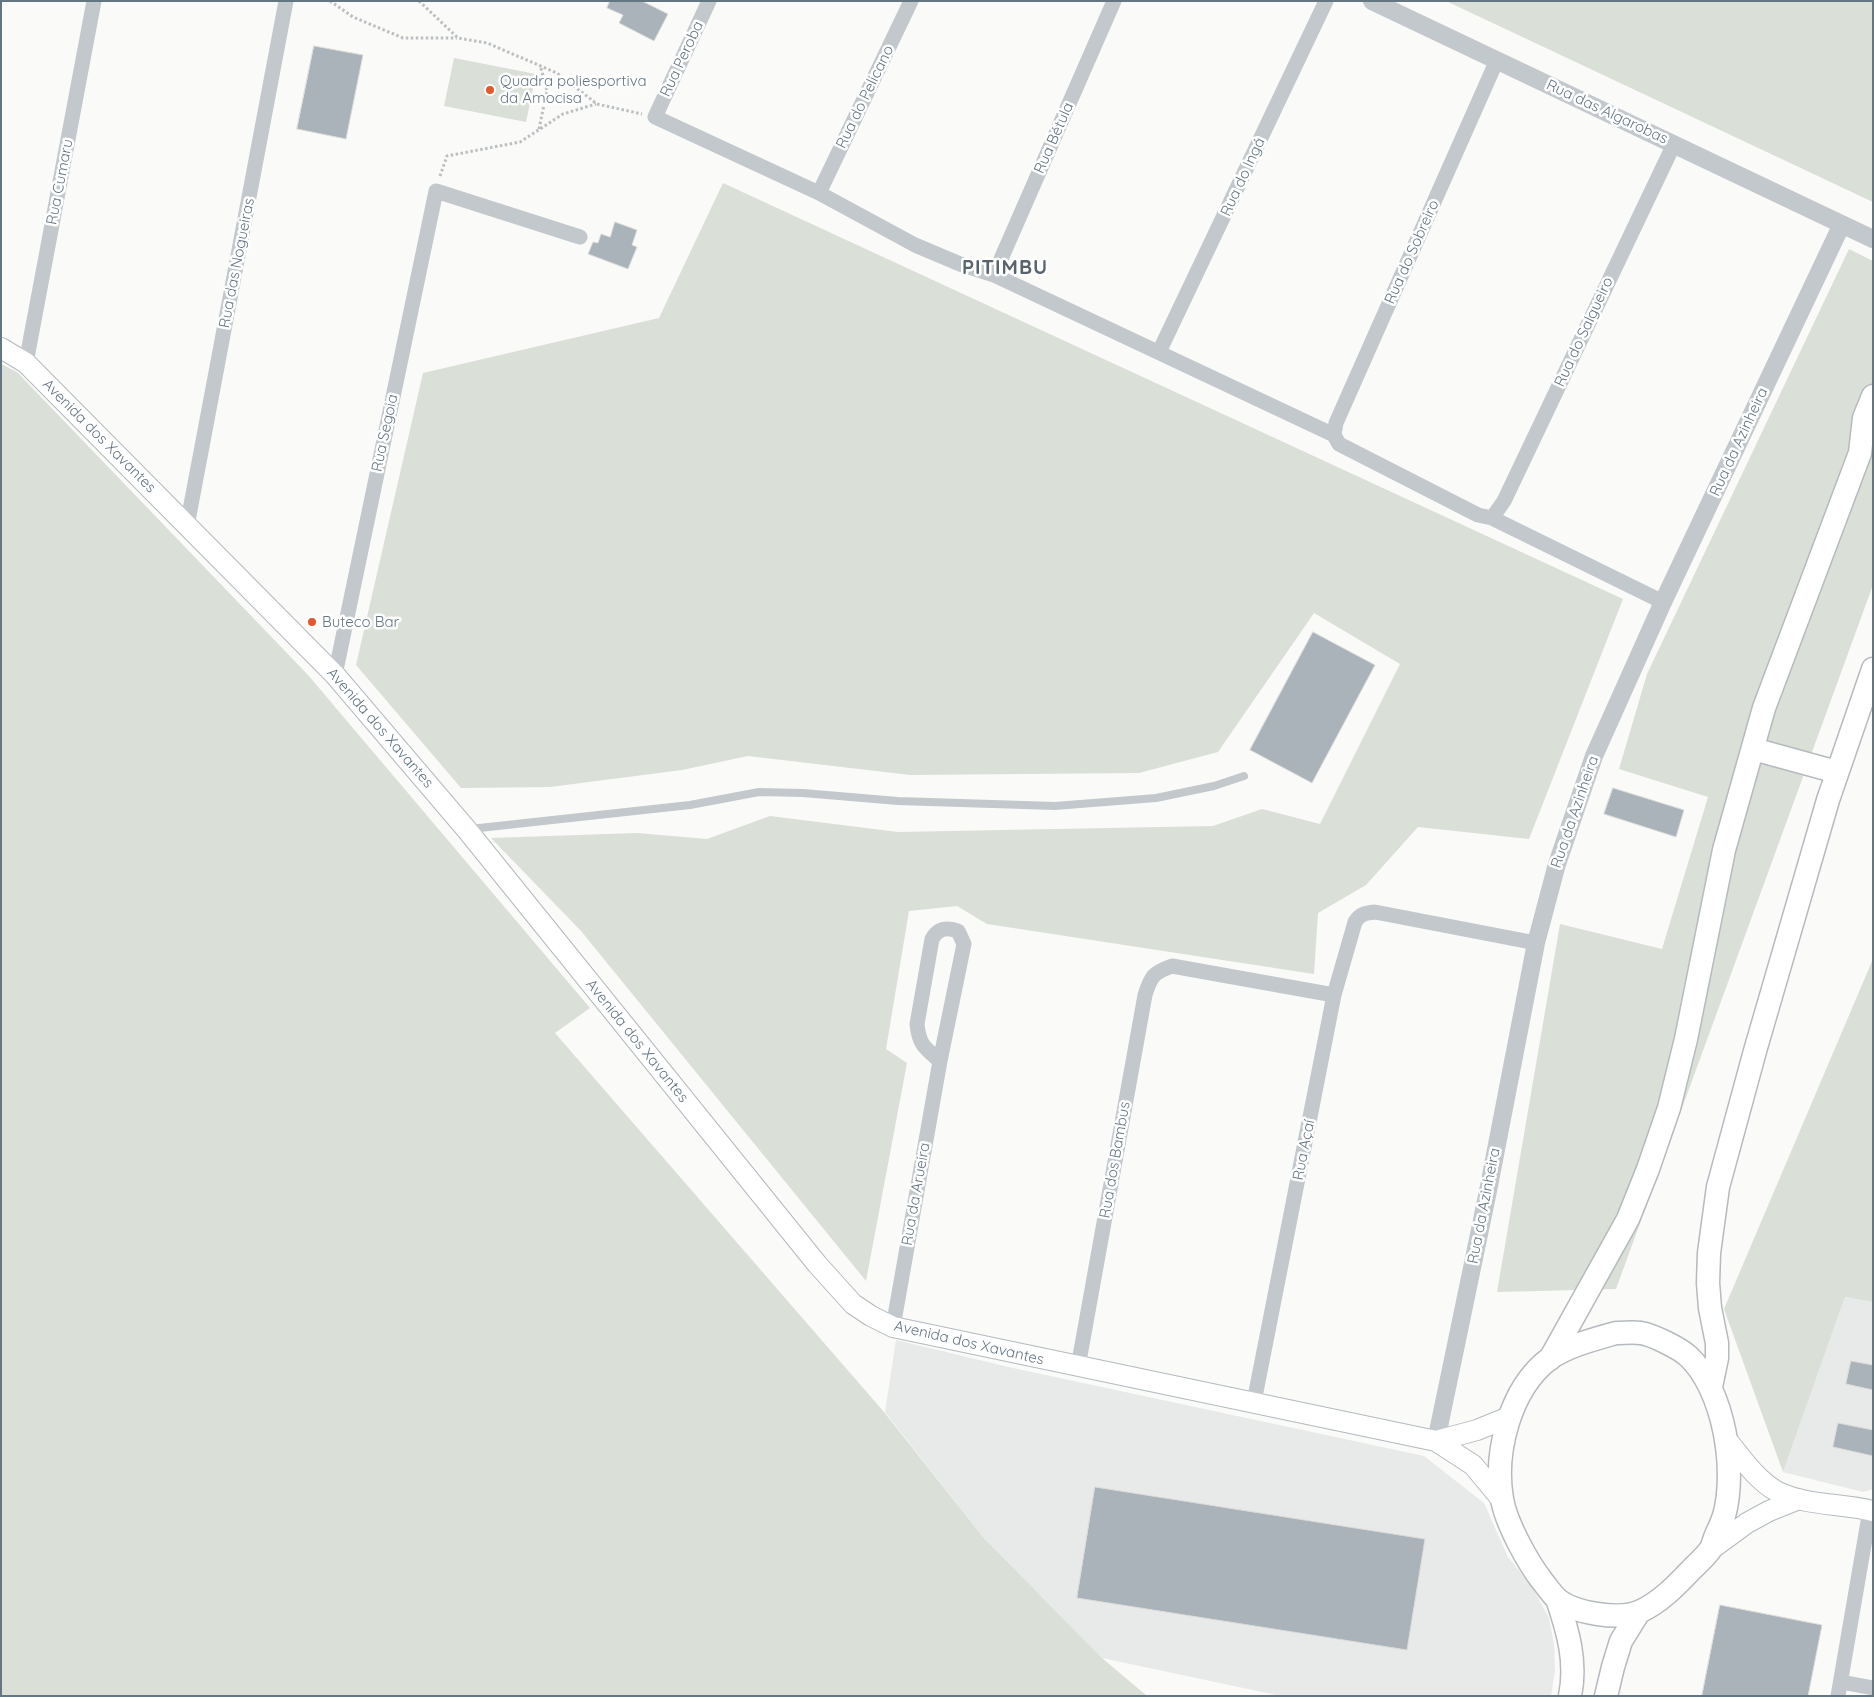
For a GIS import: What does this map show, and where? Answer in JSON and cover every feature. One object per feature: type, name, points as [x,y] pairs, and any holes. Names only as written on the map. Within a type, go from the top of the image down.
[{"type":"main road","name":"Avenida dos Xavantes","points":[[1,348],[26,363],[335,674],[467,830],[817,1264],[853,1304],[893,1328],[1436,1441],[1473,1465],[1502,1500]]},
{"type":"main road","points":[[1550,1359],[1628,1219],[1669,1108],[1686,1039],[1724,850],[1764,708],[1863,453],[1864,418],[1873,396]]},
{"type":"main road","points":[[1711,1388],[1717,1358],[1717,1342],[1710,1308],[1708,1283],[1709,1253],[1718,1187],[1755,1051],[1837,772],[1873,669]]},
{"type":"main road","points":[[1753,749],[1837,772]]},
{"type":"main road","points":[[1570,1696],[1573,1661],[1568,1631],[1557,1599],[1525,1555],[1502,1500],[1502,1445],[1509,1417],[1519,1394],[1534,1374],[1550,1359],[1585,1341],[1616,1333],[1642,1333],[1688,1356],[1711,1388],[1727,1440],[1728,1484],[1724,1515],[1710,1550]]},
{"type":"main road","name":"Avenida dos Xavantes","points":[[1436,1441],[1477,1430],[1509,1417]]},
{"type":"main road","points":[[1727,1440],[1757,1476],[1777,1492],[1799,1499],[1871,1510]]},
{"type":"main road","points":[[1557,1599],[1585,1613],[1609,1615],[1639,1612],[1662,1598],[1710,1550],[1747,1523],[1769,1511],[1799,1499]]},
{"type":"main road","points":[[1606,1696],[1612,1666],[1621,1641],[1639,1612]]},
{"type":"street","name":"Rua Cumaru","points":[[26,363],[94,1]]},
{"type":"street","name":"Rua das Nogueiras","points":[[187,526],[286,1]]},
{"type":"street","name":"Rua Peroba","points":[[655,117],[709,1]]},
{"type":"street","name":"Rua do Pelicano","points":[[819,194],[910,1]]},
{"type":"street","name":"Rua Bétula","points":[[994,275],[1114,1]]},
{"type":"street","name":"Rua do Ingá","points":[[1159,352],[1326,1]]},
{"type":"street","name":"Rua das Algarobas","points":[[1372,1],[1873,239]]},
{"type":"street","name":"Rua do Sobreiro","points":[[1336,439],[1336,423],[1497,60]]},
{"type":"street","points":[[655,117],[819,194],[915,245],[960,264],[994,275],[1159,352],[1336,439],[1478,515],[1492,518],[1663,602]]},
{"type":"street","name":"Rua do Salgueiro","points":[[1492,518],[1504,500],[1674,144]]},
{"type":"street","points":[[436,191],[580,237]]},
{"type":"street","name":"Rua Segoia","points":[[335,674],[436,191]]},
{"type":"street","name":"Rua da Azinheira","points":[[1436,1441],[1488,1191],[1536,944],[1557,864],[1594,756],[1663,602],[1828,252],[1849,229]]},
{"type":"street","name":"Rua Açaí","points":[[1254,1402],[1334,995],[1358,917],[1365,913],[1374,912],[1536,944]]},
{"type":"street","name":"Rua da Arueira","points":[[893,1328],[940,1061],[964,944],[958,931],[943,928],[936,932],[932,939],[917,1024],[918,1037],[923,1047],[940,1061]]},
{"type":"street","name":"Rua dos Bambus","points":[[1078,1367],[1145,995],[1151,978],[1159,971],[1172,966],[1334,995]]},
{"type":"street","points":[[1871,1510],[1840,1689],[1873,1688]]},
{"type":"lane","points":[[467,830],[690,805],[759,792],[804,793],[898,801],[1055,806],[1156,798],[1214,786],[1244,776]]},
{"type":"path","points":[[330,1],[353,17],[402,38],[458,38],[487,43],[557,73],[597,104],[655,117]]},
{"type":"path","points":[[419,1],[458,38]]},
{"type":"path","points":[[539,130],[547,90],[540,66]]},
{"type":"path","points":[[436,191],[447,156],[520,142],[563,114],[597,104]]},
{"type":"shaded area","points":[[1446,1],[1873,1],[1873,202]]},
{"type":"shaded area","name":"Quadra poliesportiva da Amocisa","points":[[454,58],[536,74],[526,122],[444,106]]},
{"type":"shaded area","points":[[723,183],[1623,599],[1529,839],[1418,827],[1366,885],[1318,913],[1314,974],[987,924],[957,906],[909,911],[886,1049],[907,1063],[866,1281],[581,931],[491,838],[637,833],[707,839],[770,816],[898,832],[1213,826],[1262,809],[1320,824],[1400,664],[1314,613],[1218,752],[1139,773],[910,775],[748,756],[682,770],[550,787],[461,788],[356,665],[423,373],[659,318]]},
{"type":"shaded area","points":[[1849,249],[1873,261],[1873,585],[1616,1289],[1497,1292],[1560,924],[1662,949],[1708,797],[1619,769],[1647,674]]},
{"type":"shaded area","points":[[1,364],[17,372],[308,675],[590,1008],[555,1033],[884,1412],[983,1537],[1102,1658],[1147,1696],[1,1696]]},
{"type":"shaded area","points":[[1873,959],[1873,1302],[1845,1297],[1783,1472],[1724,1309]]},
{"type":"shaded area","points":[[1845,1297],[1873,1302],[1873,1489],[1863,1492],[1783,1472]]},
{"type":"shaded area","points":[[896,1340],[1013,1368],[1424,1456],[1484,1503],[1508,1557],[1532,1587],[1549,1618],[1554,1644],[1555,1670],[1551,1696],[1281,1696],[1102,1658],[983,1537],[885,1412]]},
{"type":"building","points":[[610,1],[642,1],[668,14],[654,41],[619,23],[623,15],[607,8]]},
{"type":"building","points":[[314,46],[363,55],[346,139],[297,129]]},
{"type":"building","points":[[615,222],[637,230],[632,245],[637,247],[628,269],[588,254],[593,242],[598,243],[601,234],[610,237]]},
{"type":"building","points":[[1313,632],[1375,665],[1312,783],[1250,750]]},
{"type":"building","points":[[1613,788],[1684,810],[1676,837],[1604,814]]},
{"type":"building","points":[[1851,1361],[1873,1365],[1873,1390],[1846,1384]]},
{"type":"building","points":[[1838,1423],[1873,1430],[1873,1456],[1833,1447]]},
{"type":"building","points":[[1095,1487],[1425,1539],[1407,1650],[1077,1598]]},
{"type":"building","points":[[1720,1605],[1822,1625],[1808,1696],[1702,1696]]},
{"type":"place","name":"Quadra poliesportiva da Amocisa","points":[[490,90]]},
{"type":"place","name":"Buteco Bar","points":[[312,622]]},
{"type":"district","name":"PITIMBU","points":[[1005,268]]}]
